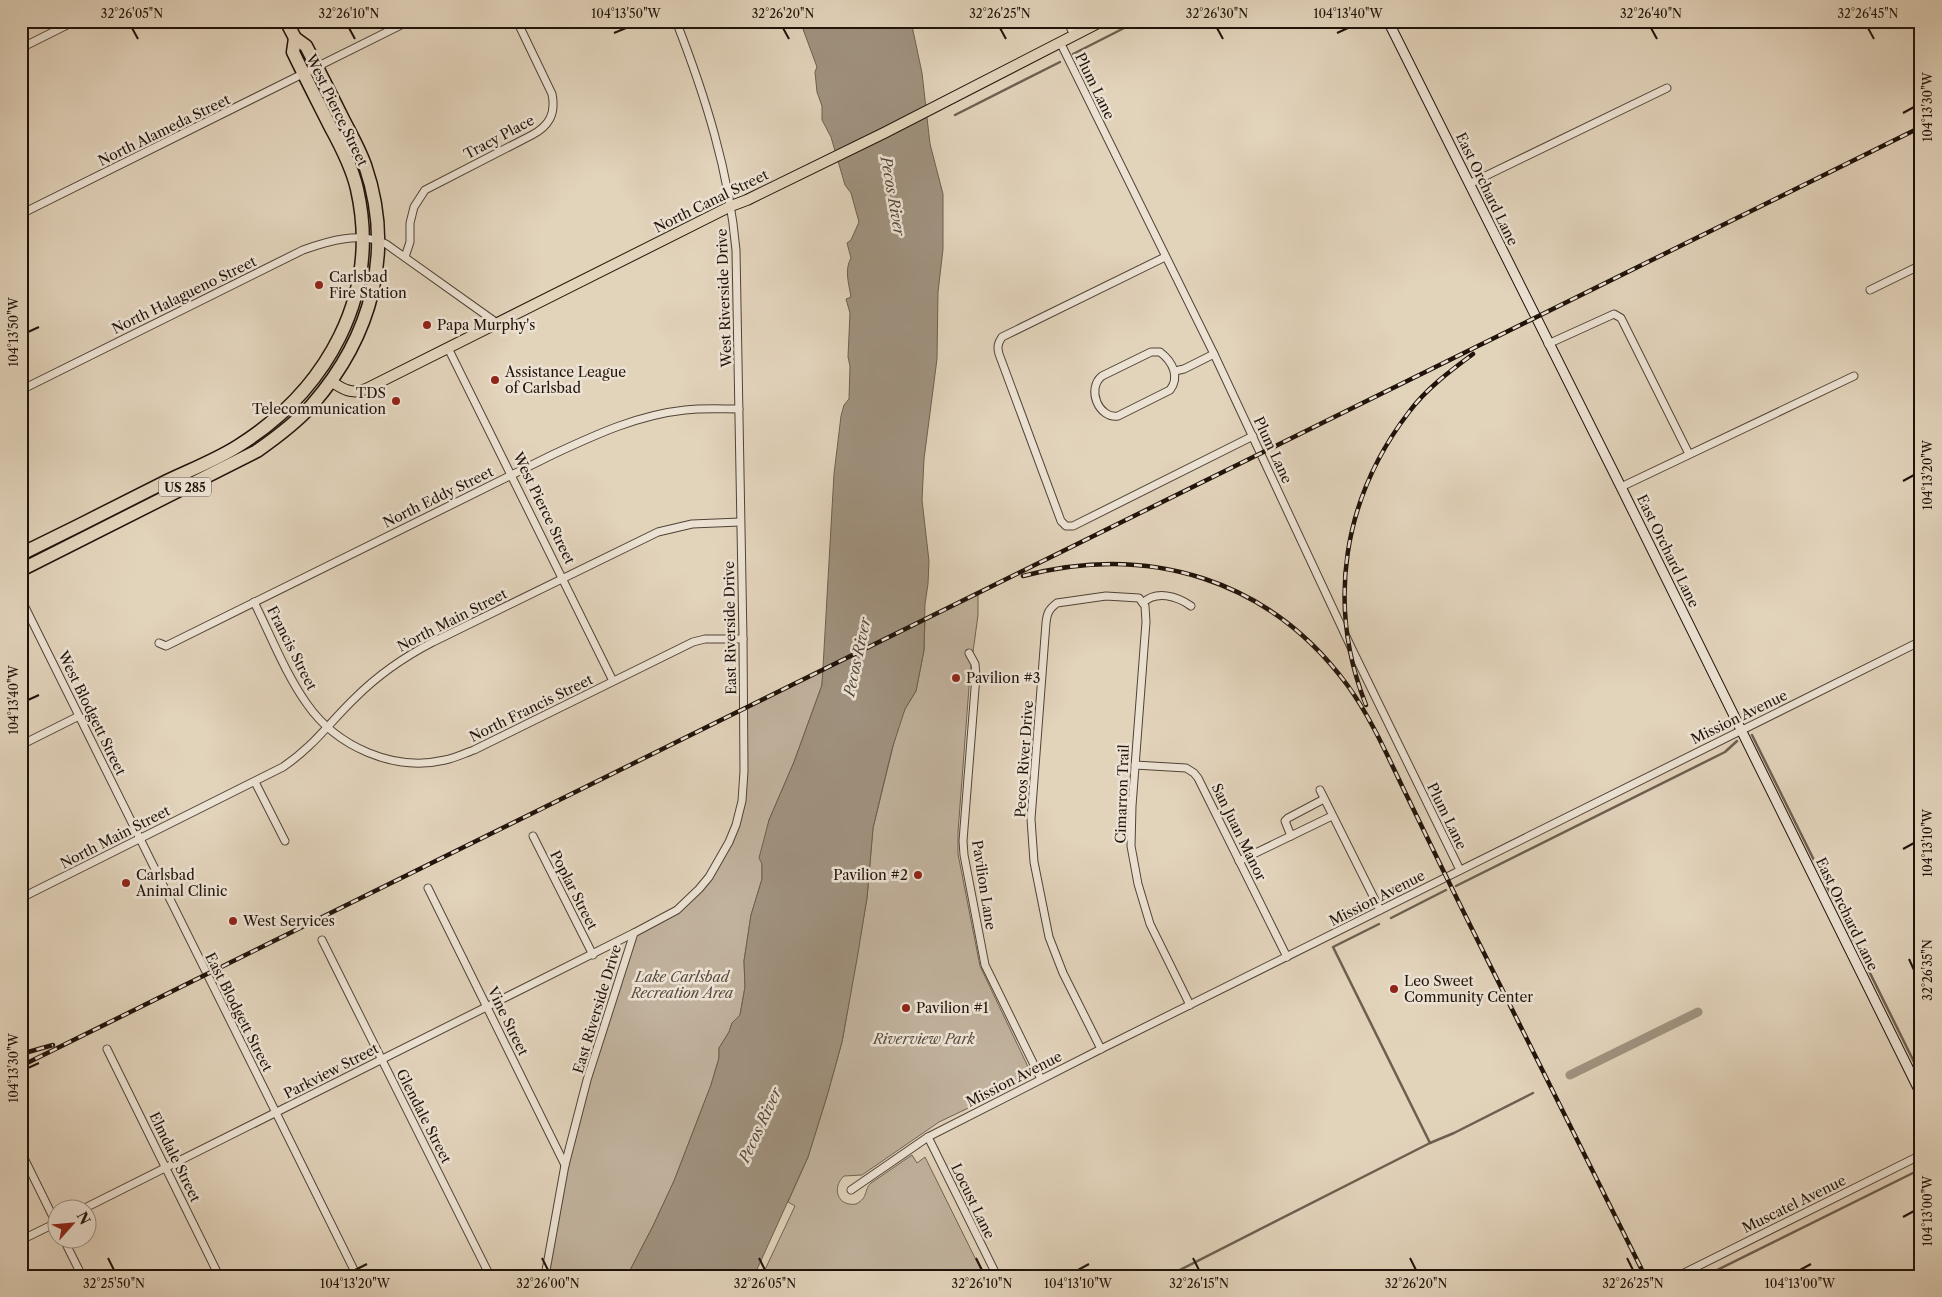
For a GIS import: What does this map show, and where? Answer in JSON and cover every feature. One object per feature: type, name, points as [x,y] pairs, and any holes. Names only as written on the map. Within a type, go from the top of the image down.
[{"type":"highway","name":"West Pierce Street","points":[[286,21],[295,38],[306,46],[364,163],[375,203],[379,240]]},
{"type":"highway","name":"West Pierce Street","points":[[295,38],[293,52],[351,169],[361,207],[363,238]]},
{"type":"highway","name":"US 285","points":[[21,554],[237,446],[272,420],[301,391],[327,358],[346,325],[359,284],[363,238]]},
{"type":"highway","name":"US 285","points":[[21,570],[257,451],[297,420],[331,381],[350,352],[366,318],[374,284],[379,240]]},
{"type":"highway","points":[[301,391],[326,380],[331,381]]},
{"type":"main road","name":"North Canal Street","points":[[331,381],[351,392],[359,392],[732,206],[943,104],[1102,21]]},
{"type":"street","points":[[21,48],[75,21]]},
{"type":"street","points":[[317,67],[409,21]]},
{"type":"street","name":"Tracy Place","points":[[405,257],[410,242],[412,214],[417,200],[425,190],[532,136],[546,127],[550,121],[554,103],[552,94],[516,21]]},
{"type":"street","name":"West Riverside Drive","points":[[676,21],[703,95],[732,206],[736,250],[740,522]]},
{"type":"street","points":[[1067,21],[1074,35]]},
{"type":"street","name":"East Orchard Lane","points":[[1388,21],[1921,1094]]},
{"type":"street","name":"Plum Lane","points":[[1060,42],[1214,354],[1350,646],[1460,870]]},
{"type":"street","name":"North Alameda Street","points":[[21,214],[317,67]]},
{"type":"street","points":[[1468,184],[1667,88]]},
{"type":"street","points":[[363,238],[379,240],[497,323]]},
{"type":"street","name":"North Halagueno Street","points":[[21,390],[303,250],[329,242],[363,238]]},
{"type":"street","points":[[1166,257],[1002,337],[999,342],[997,347],[999,354],[1060,521],[1066,526],[1073,526],[1253,436]]},
{"type":"street","points":[[1870,290],[1921,265]]},
{"type":"street","points":[[1548,344],[1614,314],[1621,318],[1689,454]]},
{"type":"street","name":"West Pierce Street","points":[[448,348],[613,681]]},
{"type":"street","points":[[1151,352],[1160,352],[1165,356],[1174,371],[1176,381],[1170,390],[1118,416],[1105,414],[1095,396],[1095,383],[1102,376],[1151,352]]},
{"type":"street","points":[[1174,371],[1184,369],[1214,354]]},
{"type":"street","points":[[1621,487],[1854,376]]},
{"type":"street","name":"North Eddy Street","points":[[159,643],[166,646],[594,435],[638,419],[687,410],[739,409]]},
{"type":"street","name":"North Main Street","points":[[21,898],[255,782],[299,756],[328,728],[354,698],[403,658],[658,532],[692,524],[740,522]]},
{"type":"street","name":"East Riverside Drive","points":[[545,1276],[565,1165],[587,1080],[634,933],[664,919],[677,910],[699,888],[720,858],[736,825],[742,801],[744,771],[740,522]]},
{"type":"street","name":"Pecos River Drive","points":[[1101,1049],[1054,950],[1043,915],[1034,862],[1031,818],[1046,623],[1048,612],[1057,603],[1106,596],[1139,598],[1143,603]]},
{"type":"street","points":[[1143,603],[1148,597],[1163,596],[1182,599],[1191,606]]},
{"type":"street","name":"West Blodgett Street","points":[[21,599],[140,839]]},
{"type":"street","name":"Francis Street","points":[[254,602],[295,686],[307,705],[328,728]]},
{"type":"street","name":"Cimarron Trail","points":[[1143,603],[1146,612],[1146,622],[1131,835],[1138,884],[1150,924],[1190,1005]]},
{"type":"street","name":"North Francis Street","points":[[328,728],[355,747],[386,758],[418,763],[445,760],[474,750],[694,642],[705,639],[743,639]]},
{"type":"street","name":"Mission Avenue","points":[[851,1190],[928,1137],[1041,1079],[1921,641]]},
{"type":"street","name":"Pavilion Lane","points":[[969,653],[975,664],[976,676],[963,841],[964,855],[985,965],[1041,1079]]},
{"type":"street","points":[[21,745],[79,716]]},
{"type":"street","name":"San Juan Manor","points":[[1135,765],[1186,768],[1198,778],[1287,957]]},
{"type":"street","points":[[255,782],[285,841]]},
{"type":"street","points":[[1320,790],[1380,910]]},
{"type":"street","points":[[1290,836],[1285,821],[1324,799]]},
{"type":"street","points":[[1239,861],[1332,816]]},
{"type":"street","name":"Poplar Street","points":[[533,836],[593,954]]},
{"type":"street","name":"East Blodgett Street","points":[[140,839],[357,1276]]},
{"type":"street","name":"Vine Street","points":[[428,888],[565,1165]]},
{"type":"street","name":"Parkview Street","points":[[98,1201],[634,933]]},
{"type":"street","name":"Glendale Street","points":[[322,940],[490,1276]]},
{"type":"street","name":"Elmdale Street","points":[[107,1050],[220,1276]]},
{"type":"street","name":"Locust Lane","points":[[928,1137],[997,1276]]},
{"type":"street","points":[[21,1152],[48,1206]]},
{"type":"street","name":"Muscatel Avenue","points":[[1678,1276],[1921,1155]]},
{"type":"street","points":[[21,1240],[48,1228]]},
{"type":"street","points":[[69,1250],[82,1276]]},
{"type":"green space","name":"Riverview Park","points":[[978,595],[978,615],[970,674],[958,854],[980,966],[1030,1071],[1030,1077],[939,1122],[862,1175],[844,1176],[840,1181],[837,1191],[838,1196],[845,1203],[856,1204],[863,1199],[871,1183],[912,1155],[917,1163],[925,1157],[984,1276],[762,1276],[795,1206],[788,1202],[808,1157],[842,1042],[867,898],[873,828],[898,726],[905,709],[916,691],[924,650],[925,619]]},
{"type":"green space","name":"Lake Carlsbad Recreation Area","points":[[823,669],[822,685],[794,762],[769,820],[762,864],[762,879],[751,915],[744,961],[745,987],[740,1015],[732,1023],[719,1048],[719,1058],[711,1085],[674,1181],[627,1276],[545,1276],[565,1165],[634,933],[663,919],[709,877],[740,813],[744,709]]},
{"type":"water","name":"Pecos River","points":[[800,21],[911,21],[922,73],[930,144],[943,194],[943,249],[938,292],[937,359],[924,459],[922,500],[929,561],[925,604],[924,650],[916,691],[905,709],[892,749],[873,828],[867,898],[842,1042],[808,1157],[754,1276],[627,1276],[674,1181],[711,1085],[719,1058],[719,1048],[732,1023],[740,1015],[745,987],[744,961],[751,915],[762,879],[762,864],[759,858],[769,820],[794,762],[822,685],[834,474],[841,416],[844,405],[849,399],[850,313],[846,299],[851,297],[847,272],[851,258],[847,243],[851,240],[859,222],[851,193],[845,185],[831,137],[822,120],[822,106],[817,92],[815,72],[817,67]]},
{"type":"waterway","points":[[1073,54],[1138,21]]},
{"type":"waterway","points":[[955,115],[1060,62]]},
{"type":"waterway","points":[[1752,735],[1921,1076]]},
{"type":"waterway","points":[[1456,886],[1725,752],[1737,741]]},
{"type":"waterway","points":[[1391,918],[1446,890]]},
{"type":"waterway","points":[[1379,924],[1333,947],[1430,1143],[1533,1093]]},
{"type":"waterway","points":[[1570,1075],[1698,1012]]},
{"type":"waterway","points":[[1168,1276],[1430,1143]]},
{"type":"waterway","points":[[1705,1276],[1921,1169]]},
{"type":"railway","points":[[21,1066],[1921,127]]},
{"type":"railway","points":[[1366,705],[1354,667],[1347,629],[1345,591],[1348,553],[1356,516],[1369,480],[1387,445],[1409,412],[1431,388],[1473,354]]},
{"type":"railway","points":[[1023,576],[1070,567],[1116,564],[1161,568],[1204,578],[1244,595],[1282,619],[1317,649],[1348,686],[1378,737],[1463,912],[1645,1276]]},
{"type":"railway","points":[[21,1054],[53,1045]]},
{"type":"place","name":"Carlsbad Fire Station","points":[[319,285]]},
{"type":"place","name":"Papa Murphy's","points":[[427,325]]},
{"type":"place","name":"Assistance League of Carlsbad","points":[[495,380]]},
{"type":"place","name":"TDS Telecommunication","points":[[396,401]]},
{"type":"place","name":"Pavilion #3","points":[[956,678]]},
{"type":"place","name":"Pavilion #2","points":[[918,875]]},
{"type":"place","name":"Carlsbad Animal Clinic","points":[[126,883]]},
{"type":"place","name":"West Services","points":[[233,921]]},
{"type":"place","name":"Leo Sweet Community Center","points":[[1394,989]]},
{"type":"place","name":"Pavilion #1","points":[[906,1008]]}]
